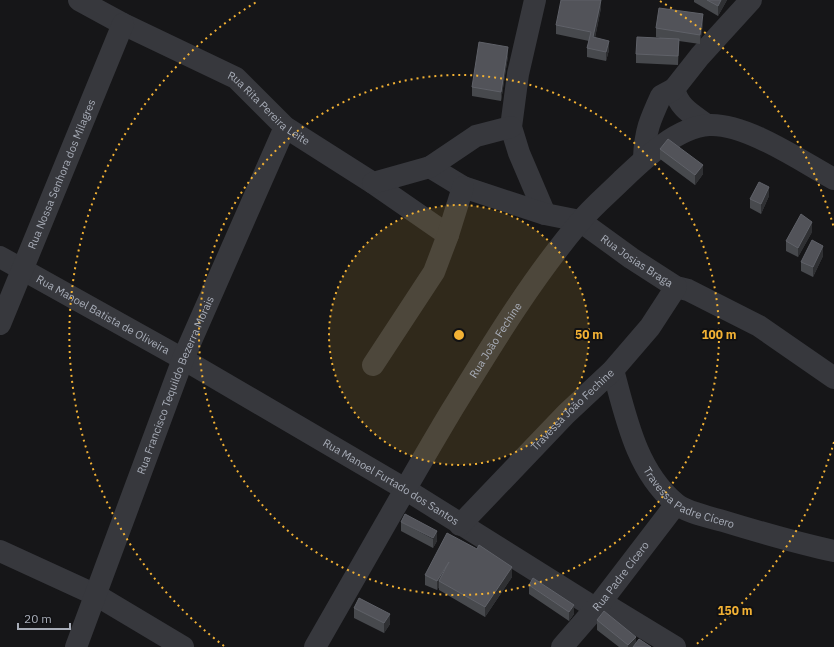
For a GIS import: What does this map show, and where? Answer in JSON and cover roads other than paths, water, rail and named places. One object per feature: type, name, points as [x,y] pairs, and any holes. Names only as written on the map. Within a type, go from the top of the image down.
[{"type":"street","name":"Rua Rita Pereira Leite","points":[[79,0],[123,24],[236,78],[285,127],[373,183],[448,235]]},
{"type":"street","points":[[535,0],[518,74],[511,127],[519,153],[545,214]]},
{"type":"street","points":[[644,158],[645,136],[661,96],[674,90],[700,56],[751,0]]},
{"type":"street","name":"Rua Nossa Senhora dos Milagres","points":[[0,324],[123,24]]},
{"type":"street","points":[[674,90],[677,100],[707,125]]},
{"type":"street","name":"Rua João Fechine","points":[[315,647],[405,489],[481,362],[538,276],[580,222],[644,158],[670,139],[707,125],[732,127],[754,135],[834,179]]},
{"type":"street","name":"Rua Francisco Tequildo Bezerra Morais","points":[[76,647],[184,359],[285,127]]},
{"type":"street","points":[[373,183],[430,168],[476,136],[511,127]]},
{"type":"street","name":"Rua Josias Braga","points":[[430,168],[464,188],[545,214],[580,222],[631,258],[676,287],[688,290],[759,326],[834,378]]},
{"type":"street","points":[[373,365],[434,272],[464,188]]},
{"type":"street","name":"Rua Manoel Batista de Oliveira","points":[[0,257],[184,359]]},
{"type":"street","name":"Travessa João Fechine","points":[[460,525],[566,414],[613,370],[650,327],[676,287]]},
{"type":"street","name":"Rua Manoel Furtado dos Santos","points":[[184,359],[405,489],[460,525],[672,646]]},
{"type":"street","name":"Travessa Padre Cícero","points":[[613,370],[628,424],[638,453],[658,486],[676,504],[702,515],[834,551]]},
{"type":"street","name":"Rua Padre Cícero","points":[[562,647],[598,605],[676,504]]},
{"type":"street","points":[[0,551],[96,595],[183,647]]}]
